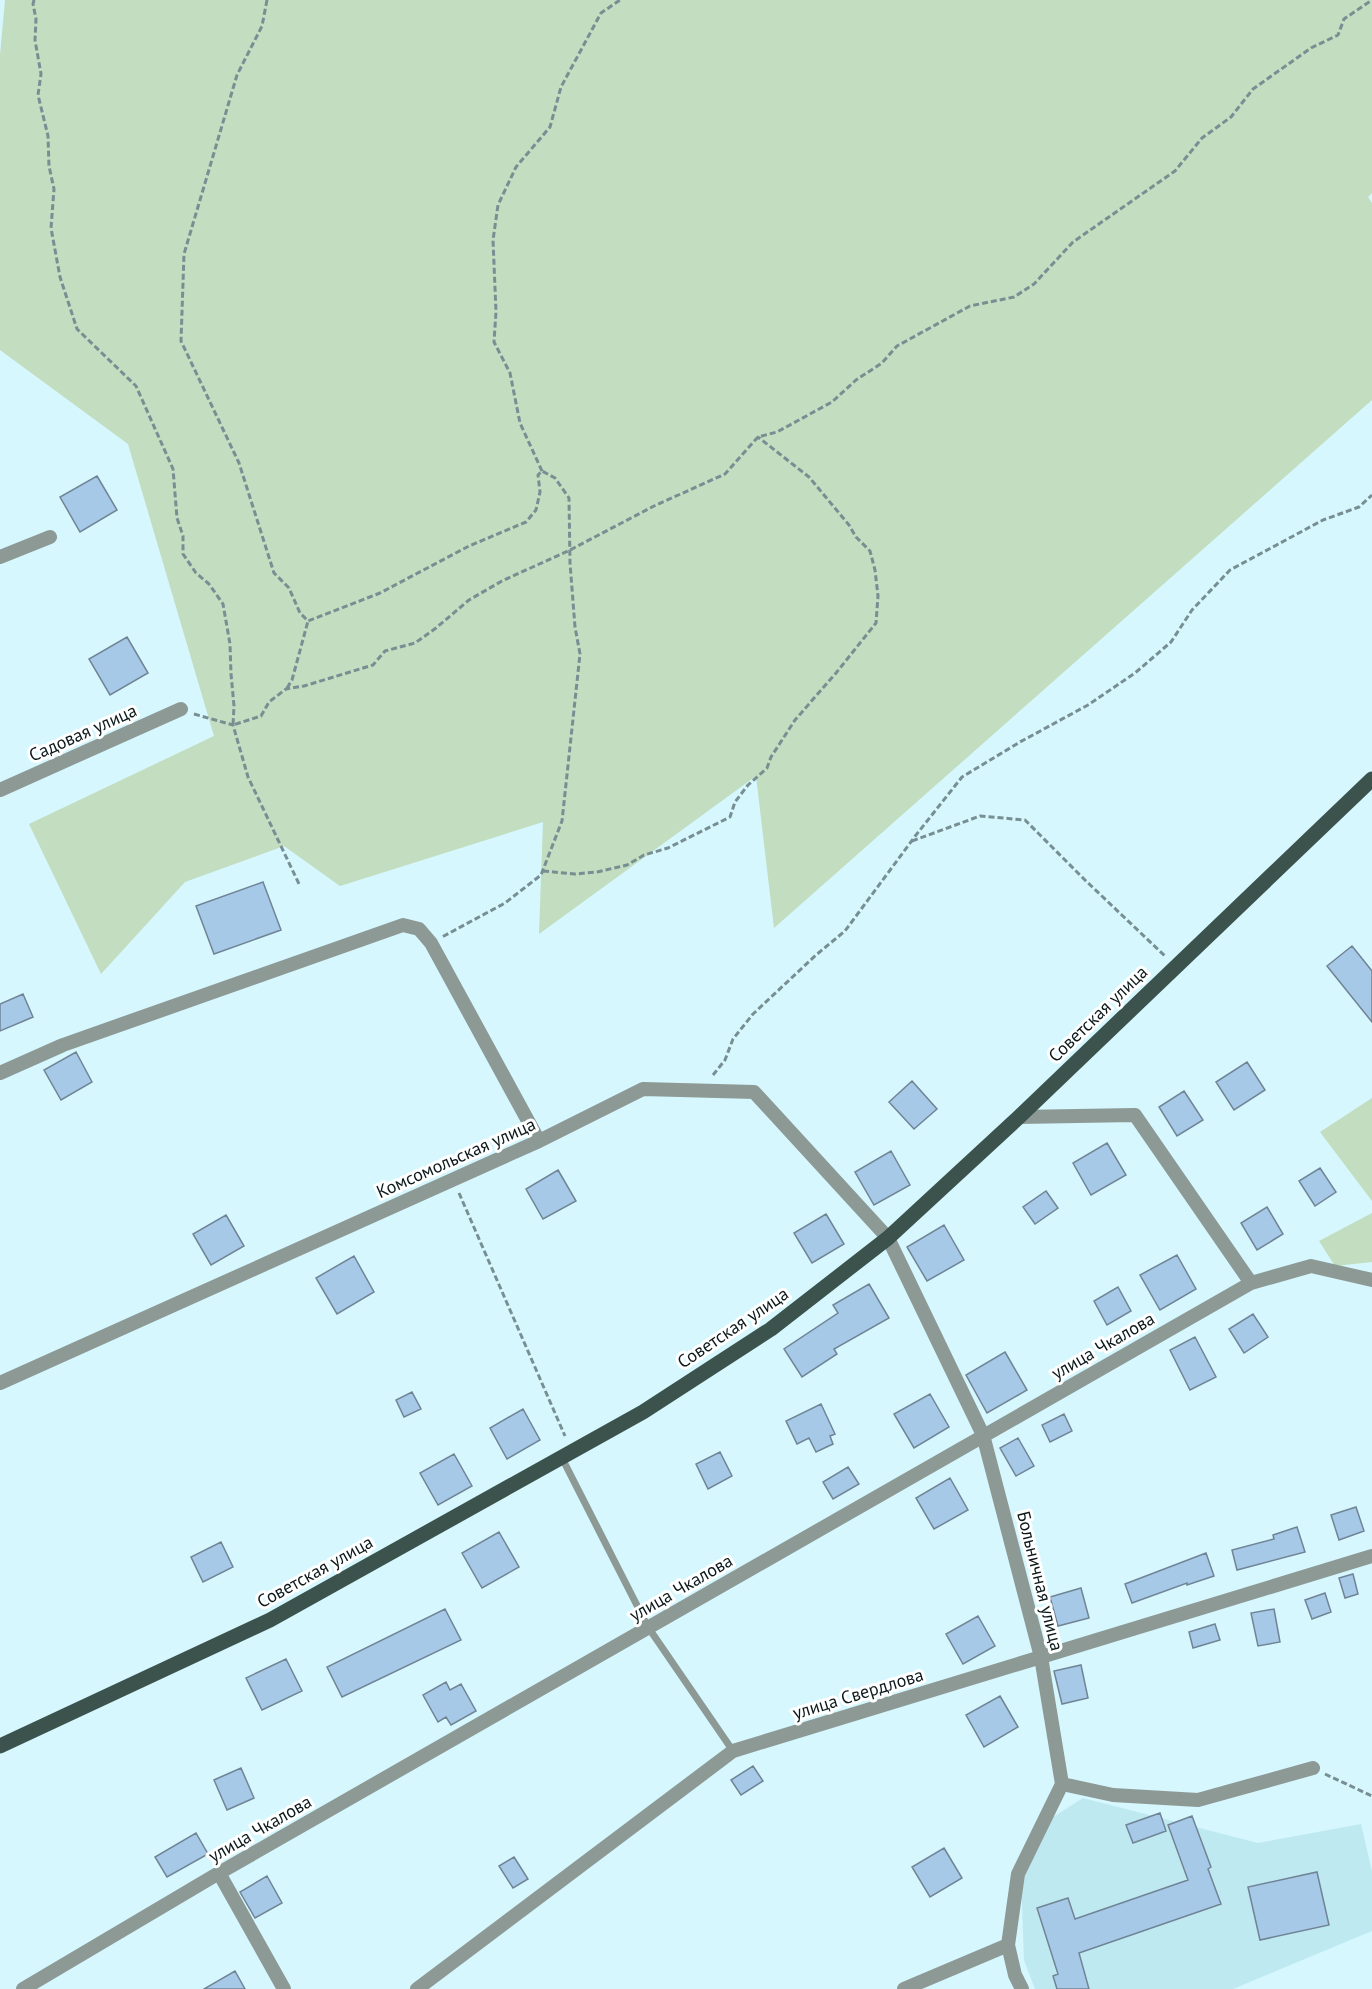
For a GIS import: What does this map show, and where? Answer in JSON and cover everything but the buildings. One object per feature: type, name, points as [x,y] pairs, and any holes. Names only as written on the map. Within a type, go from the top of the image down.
[{"type":"main road","name":"Советская улица","points":[[0,1746],[270,1620],[643,1412],[771,1329],[888,1238],[1019,1117],[1372,779]]},
{"type":"street","points":[[0,557],[50,537]]},
{"type":"street","name":"Садовая улица","points":[[0,790],[181,710]]},
{"type":"street","points":[[0,1073],[63,1045],[402,925],[418,929],[431,943],[539,1141]]},
{"type":"street","name":"Комсомольская улица","points":[[0,1383],[539,1141],[643,1089],[754,1092],[888,1238]]},
{"type":"street","points":[[1019,1117],[1135,1115],[1251,1283]]},
{"type":"street","name":"Больничная улица","points":[[888,1238],[983,1435],[1041,1657],[1062,1784]]},
{"type":"street","name":"улица Чкалова","points":[[23,1989],[219,1873],[1251,1283],[1311,1266],[1372,1280]]},
{"type":"street","name":"улица Свердлова","points":[[417,1989],[733,1750],[1372,1556]]},
{"type":"street","points":[[1022,1989],[1015,1975],[1008,1945],[1018,1874],[1062,1784],[1113,1795],[1198,1800],[1313,1768]]},
{"type":"street","points":[[219,1873],[285,1989]]},
{"type":"street","points":[[903,1989],[1008,1945]]},
{"type":"lane","points":[[562,1457],[648,1628],[733,1750]]},
{"type":"path","points":[[34,0],[35,40],[41,74],[38,95],[48,136],[49,166],[54,189],[51,228],[60,277],[77,329],[136,386],[173,469],[177,518],[183,536],[183,554],[223,604],[230,644],[233,725],[248,777],[300,886]]},
{"type":"path","points":[[267,0],[261,26],[237,75],[184,254],[181,340],[239,463],[273,573],[289,588],[300,613],[308,621]]},
{"type":"path","points":[[431,943],[505,903],[541,875],[562,821],[580,654],[575,627],[569,498],[555,478],[542,471],[520,423],[510,373],[494,342],[496,312],[493,240],[498,205],[516,167],[549,127],[561,87],[601,13],[620,0]]},
{"type":"path","points":[[286,689],[304,686],[373,665],[386,651],[415,643],[468,600],[502,581],[724,474],[758,437],[777,432],[832,402],[856,380],[882,363],[897,346],[914,336],[970,306],[1014,297],[1034,284],[1073,242],[1175,171],[1202,138],[1231,117],[1253,89],[1305,52],[1338,35],[1344,19],[1372,0]]},
{"type":"path","points":[[543,871],[575,874],[627,865],[644,855],[668,848],[730,817],[735,802],[748,785],[767,768],[771,757],[795,720],[876,623],[878,596],[870,551],[856,537],[849,525],[809,477],[758,437]]},
{"type":"path","points":[[308,621],[380,593],[469,546],[526,522],[536,510],[540,492],[538,475],[542,471]]},
{"type":"path","points":[[692,1090],[714,1074],[725,1060],[734,1039],[753,1014],[845,931],[911,841],[962,777],[1020,742],[1089,705],[1136,673],[1171,642],[1192,610],[1230,570],[1323,520],[1359,507],[1372,495]]},
{"type":"path","points":[[181,710],[233,725],[261,716],[269,702],[286,689],[292,680],[308,621]]},
{"type":"path","points":[[911,841],[980,816],[1026,820],[1176,967]]},
{"type":"path","points":[[453,1179],[565,1436]]},
{"type":"path","points":[[1313,1768],[1372,1796]]},
{"type":"shaded area","points":[[1083,1798],[1258,1843],[1361,1824],[1372,1871],[1372,1931],[1233,1989],[1035,1989],[1024,1960],[1021,1877],[1047,1821]]},
{"type":"green space","points":[[5,0],[1372,0],[1372,193],[1368,197],[1372,203],[1372,400],[774,928],[756,776],[539,934],[543,822],[340,886],[284,846],[185,882],[101,974],[29,824],[214,736],[128,444],[0,350],[0,55]]},
{"type":"green space","points":[[1372,1098],[1372,1201],[1320,1132]]},
{"type":"green space","points":[[1372,1213],[1372,1262],[1335,1266],[1319,1241]]}]
